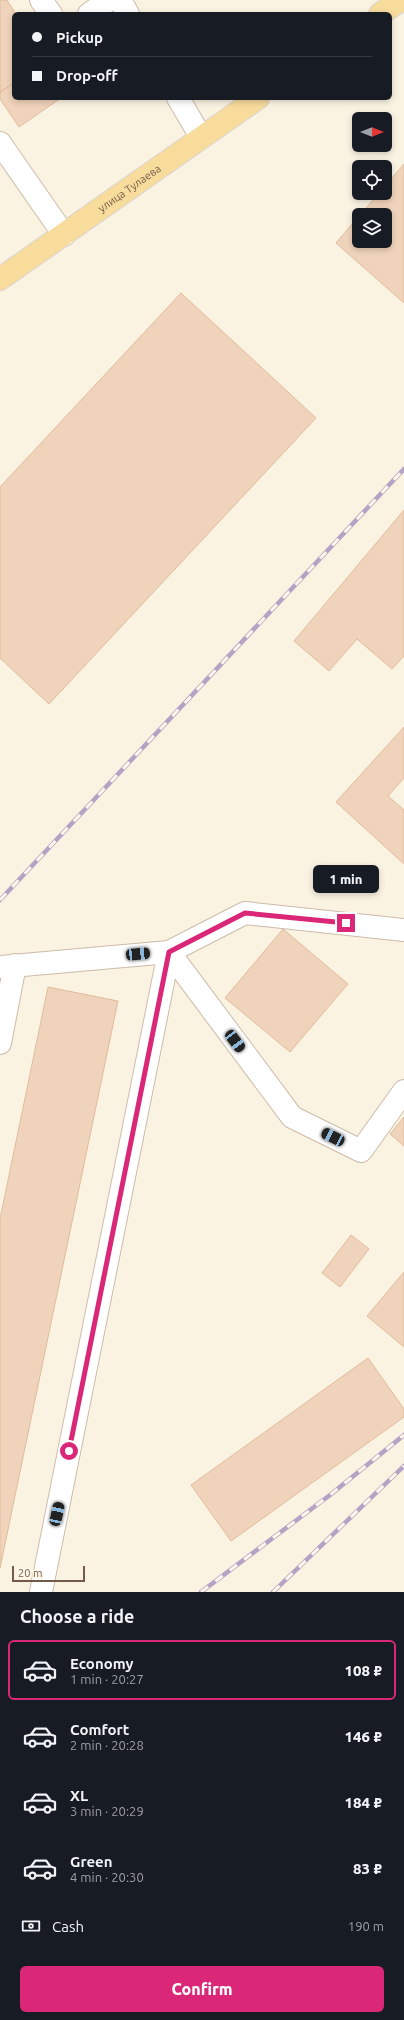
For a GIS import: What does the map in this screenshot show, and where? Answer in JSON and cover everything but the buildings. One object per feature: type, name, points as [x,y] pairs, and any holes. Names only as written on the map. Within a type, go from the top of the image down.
[{"type":"main road","points":[[383,12],[401,0]]},
{"type":"main road","name":"улица Тулаева","points":[[0,279],[255,100]]},
{"type":"street","points":[[41,0],[50,12]]},
{"type":"street","points":[[92,12],[109,0]]},
{"type":"street","points":[[120,0],[127,12]]},
{"type":"street","points":[[179,100],[201,137]]},
{"type":"street","points":[[0,143],[64,234]]},
{"type":"street","points":[[0,1043],[7,966],[169,952],[245,913],[404,930]]},
{"type":"street","points":[[169,952],[292,1117],[361,1151],[404,1091]]},
{"type":"street","points":[[41,1592],[169,952]]},
{"type":"railway","points":[[0,900],[404,469]]},
{"type":"railway","points":[[201,1592],[330,1495],[404,1435]]},
{"type":"railway","points":[[273,1592],[404,1466]]},
{"type":"route","points":[[69,1451],[169,952],[245,913],[346,923]]}]
